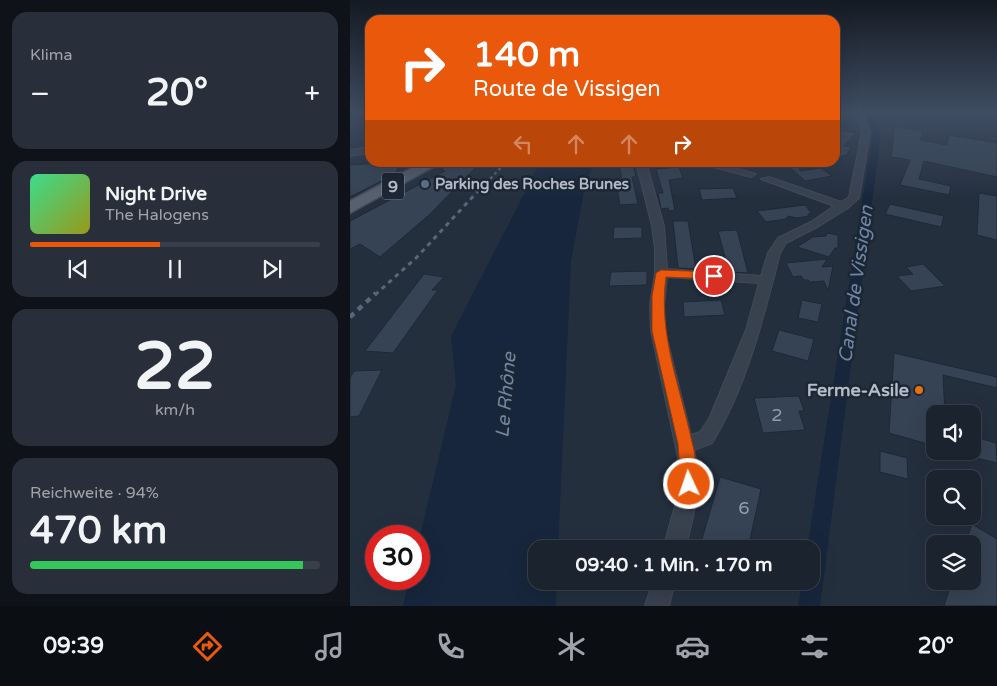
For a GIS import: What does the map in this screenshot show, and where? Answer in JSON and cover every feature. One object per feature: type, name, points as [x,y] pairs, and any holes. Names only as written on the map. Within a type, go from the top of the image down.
[{"type":"main road","name":"9","points":[[350,203],[417,167]]},
{"type":"main road","name":"9","points":[[350,208],[426,167]]},
{"type":"street","points":[[686,444],[706,438],[712,430],[737,375],[768,280],[774,253],[782,241],[844,206],[856,194],[865,141]]},
{"type":"street","points":[[350,154],[365,151]]},
{"type":"street","points":[[642,167],[658,226],[661,273],[657,305],[658,331],[686,444],[689,484],[676,540]]},
{"type":"street","points":[[720,167],[751,174],[762,174],[766,179],[844,206]]},
{"type":"street","points":[[661,273],[768,280]]},
{"type":"street","points":[[657,606],[661,590]]},
{"type":"water","name":"Le Rhône","points":[[538,167],[593,167],[586,181],[571,261],[558,540],[528,540],[528,590],[557,590],[556,606],[403,606],[407,590],[430,590],[430,525],[423,525],[456,385],[451,336]]},
{"type":"building","points":[[840,141],[848,141],[844,146],[851,147],[847,155],[840,156]]},
{"type":"building","points":[[893,141],[927,141],[947,145],[948,141],[997,143],[997,177],[924,161],[919,179],[951,186],[949,195],[900,185],[910,160],[891,157]]},
{"type":"building","points":[[350,165],[398,167],[395,174],[350,197]]},
{"type":"building","points":[[446,167],[476,167],[429,215],[380,257],[360,244],[350,249],[350,221],[445,171],[441,170]]},
{"type":"building","points":[[619,167],[633,167],[636,177],[632,177],[638,204],[620,205],[617,188],[624,187]]},
{"type":"building","points":[[679,167],[683,178],[669,180],[675,210],[661,209],[658,193],[663,193],[656,169]]},
{"type":"building","points":[[790,167],[800,167],[800,171],[821,168],[832,176],[805,181]]},
{"type":"building","points":[[733,188],[737,198],[702,200],[699,189]]},
{"type":"building","points":[[979,193],[997,196],[997,240],[977,235]]},
{"type":"building","points":[[890,204],[944,216],[941,227],[885,214]]},
{"type":"building","points":[[805,205],[812,214],[808,214],[809,216],[797,218],[788,216],[786,219],[766,222],[757,211]]},
{"type":"building","points":[[673,221],[688,221],[696,269],[678,268]]},
{"type":"building","points":[[614,227],[642,227],[642,238],[613,239]]},
{"type":"building","points":[[737,230],[748,273],[729,272],[718,231]]},
{"type":"building","points":[[827,233],[838,235],[838,248],[835,248],[829,257],[797,247],[813,237],[826,236]]},
{"type":"building","points":[[827,259],[822,267],[833,266],[828,291],[824,281],[810,282],[804,280],[801,276],[793,277],[786,263]]},
{"type":"building","points":[[923,264],[945,286],[911,291],[897,276],[913,274],[906,267]]},
{"type":"building","points":[[647,271],[647,285],[609,286],[611,272]]},
{"type":"building","points":[[424,274],[444,277],[432,290],[438,290],[393,353],[365,351]]},
{"type":"building","points":[[721,300],[725,315],[684,317],[683,302]]},
{"type":"building","points":[[802,300],[822,304],[818,322],[798,318]]},
{"type":"building","points":[[779,330],[814,339],[808,361],[772,351]]},
{"type":"building","points":[[894,353],[997,377],[997,388],[943,375],[945,405],[926,405],[926,443],[889,433]]},
{"type":"building","points":[[382,370],[359,416],[350,417],[350,378],[354,371]]},
{"type":"building","points":[[799,396],[804,411],[799,411],[805,430],[763,433],[754,398]]},
{"type":"building","points":[[981,439],[996,443],[997,463],[981,459]]},
{"type":"building","points":[[880,451],[907,458],[908,479],[880,472]]},
{"type":"building","points":[[720,477],[761,489],[750,540],[702,540]]},
{"type":"building","points":[[972,525],[974,525],[997,539],[997,606],[944,606],[949,590],[981,590],[981,535],[968,535]]},
{"type":"waterway","name":"Canal de Vissigen","points":[[809,606],[876,141]]},
{"type":"railway","points":[[478,192],[501,167]]},
{"type":"railway","points":[[375,295],[417,257],[479,190]]},
{"type":"railway","points":[[350,317],[376,293]]},
{"type":"place","name":"Parking des Roches Brunes","points":[[425,184]]},
{"type":"place","name":"Ferme-Asile","points":[[919,390]]},
{"type":"route","points":[[689,484],[686,444],[658,331],[656,314],[658,296],[661,273],[714,276]]}]
